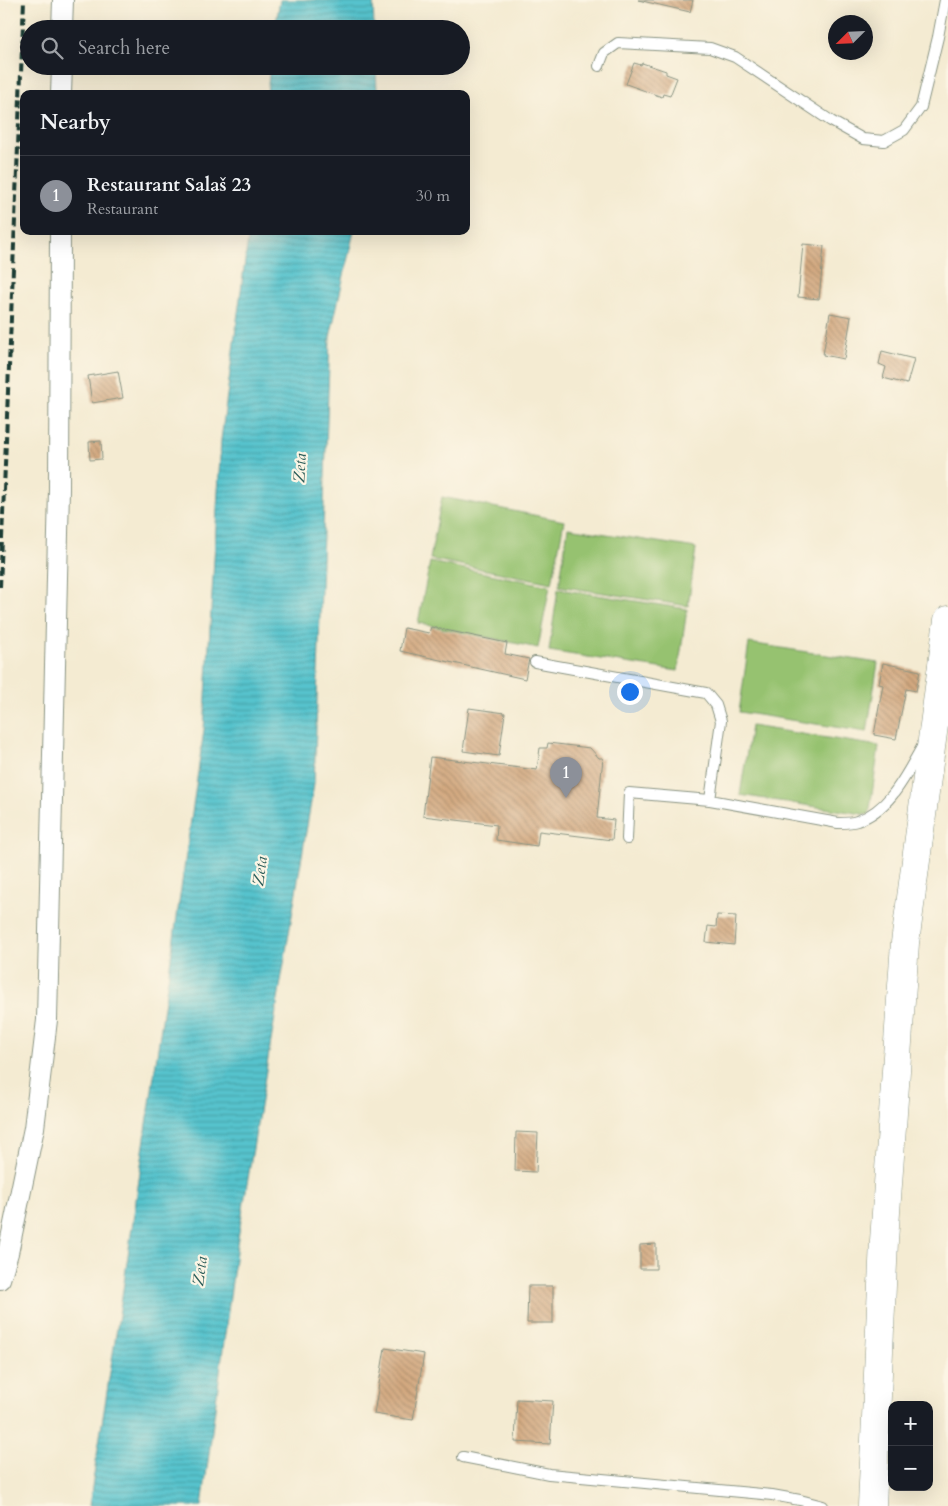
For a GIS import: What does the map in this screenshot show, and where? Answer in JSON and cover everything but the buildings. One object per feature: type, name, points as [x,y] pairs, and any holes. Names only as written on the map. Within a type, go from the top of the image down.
[{"type":"main road","points":[[872,1506],[884,1241],[905,943],[948,620]]},
{"type":"street","points":[[62,20],[63,0]]},
{"type":"street","points":[[61,90],[62,75]]},
{"type":"street","points":[[0,1279],[8,1253],[34,1128],[47,1020],[59,499],[60,235]]},
{"type":"lane","points":[[600,66],[604,53],[618,43],[710,48],[736,57],[831,121],[863,139],[884,141],[904,130],[921,107],[945,0]]},
{"type":"lane","points":[[535,662],[706,693],[716,705],[721,721],[710,800]]},
{"type":"lane","points":[[627,839],[629,793],[710,800],[838,824],[857,821],[876,812],[887,802],[904,779],[934,727]]},
{"type":"lane","points":[[463,1457],[549,1474],[772,1495],[823,1506]]},
{"type":"green space","points":[[442,497],[564,521],[552,583],[430,559]]},
{"type":"green space","points":[[568,528],[696,548],[688,606],[559,586]]},
{"type":"green space","points":[[430,562],[550,586],[538,648],[418,623]]},
{"type":"green space","points":[[558,589],[687,609],[678,671],[549,651]]},
{"type":"green space","points":[[749,643],[878,663],[867,732],[739,712]]},
{"type":"green space","points":[[751,726],[879,746],[869,815],[740,795]]},
{"type":"water","points":[[280,0],[373,0],[374,20],[277,20]]},
{"type":"water","points":[[269,75],[376,75],[377,90],[267,90]]},
{"type":"water","name":"Zeta","points":[[248,235],[353,235],[330,337],[314,784],[237,1244],[202,1506],[89,1506],[123,1290],[204,730],[221,440]]},
{"type":"railway","points":[[23,20],[24,0]]},
{"type":"railway","points":[[20,90],[21,75]]},
{"type":"railway","points":[[0,587],[20,98]]},
{"type":"place","name":"Restaurant Salaš 23","points":[[566,798]]}]
